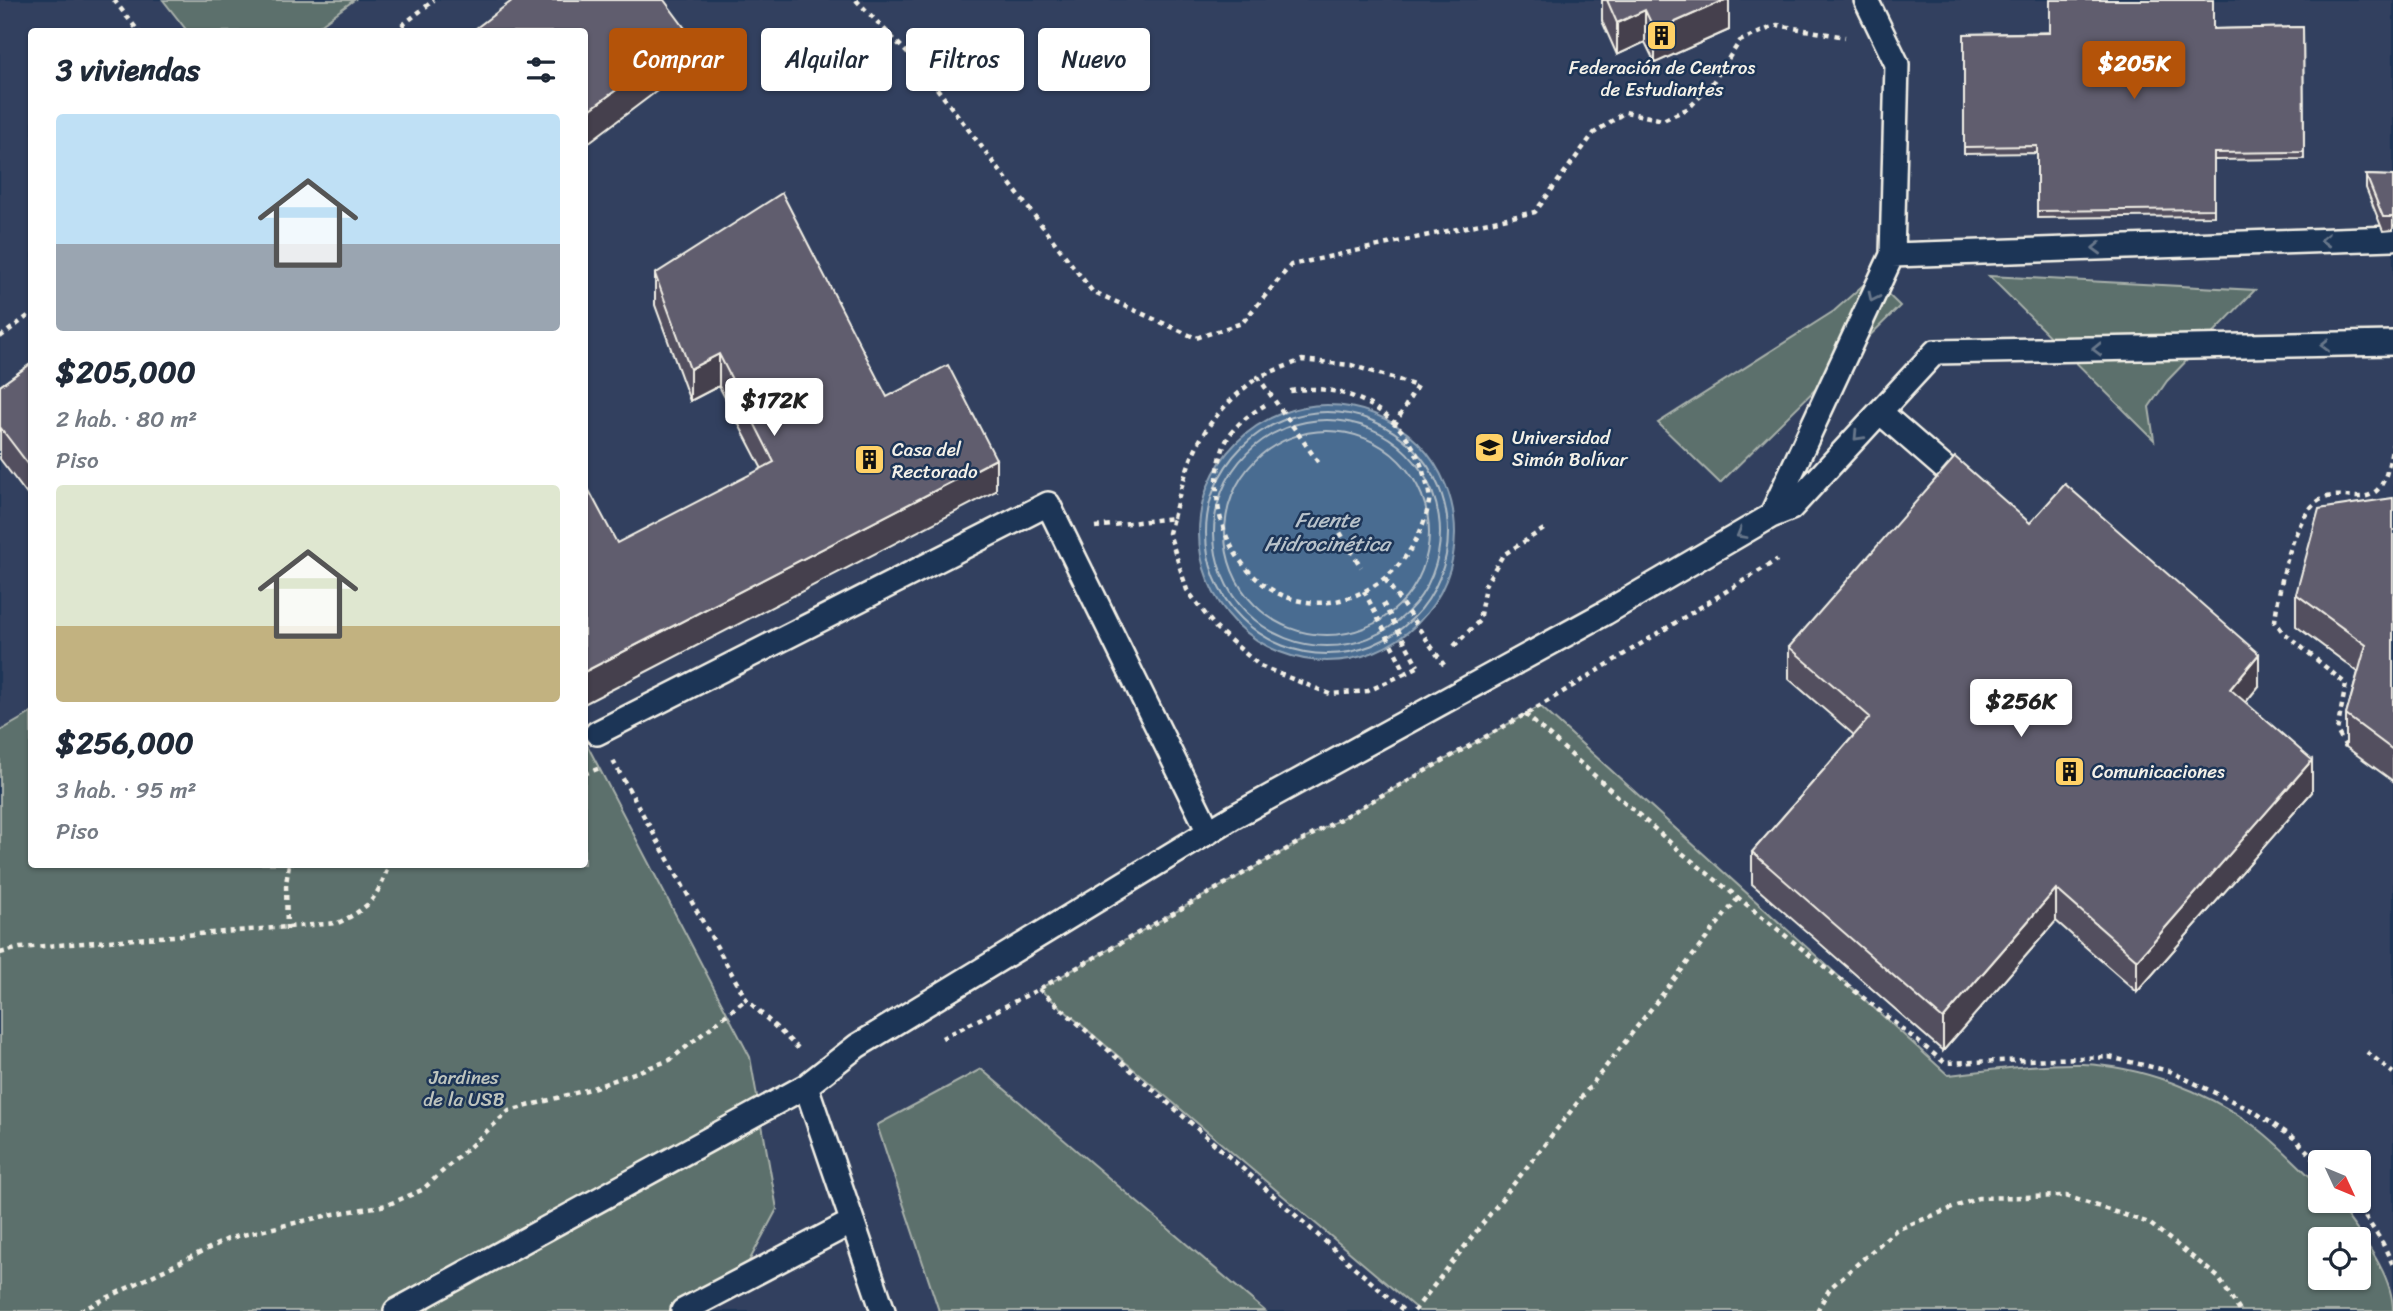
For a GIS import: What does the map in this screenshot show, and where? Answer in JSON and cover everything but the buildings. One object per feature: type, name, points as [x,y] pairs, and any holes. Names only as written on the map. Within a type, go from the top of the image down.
[{"type":"lane","points":[[1771,516],[1892,254],[1897,64],[1866,0]]},
{"type":"lane","points":[[1892,254],[2393,238]]},
{"type":"lane","points":[[396,1311],[806,1086],[858,1046],[1209,832],[1605,613],[1771,516],[1791,508],[1935,352],[2393,343]]},
{"type":"lane","points":[[1880,412],[1957,478]]},
{"type":"lane","points":[[597,733],[1048,504],[1209,832]]},
{"type":"lane","points":[[806,1086],[883,1311]]},
{"type":"lane","points":[[683,1311],[852,1222]]},
{"type":"path","points":[[114,0],[136,28]]},
{"type":"path","points":[[399,28],[434,0]]},
{"type":"path","points":[[856,0],[919,65],[1092,291],[1196,338],[1242,323],[1291,265],[1535,212],[1594,133],[1625,112],[1663,120],[1689,108],[1711,85],[1740,41],[1777,25],[1887,45]]},
{"type":"path","points":[[0,337],[28,316]]},
{"type":"path","points":[[1383,603],[1420,666],[1368,691],[1330,694],[1260,666],[1216,628],[1187,590],[1169,533],[1187,462],[1204,428],[1258,377],[1302,360],[1351,365],[1417,386],[1394,426]]},
{"type":"path","points":[[1258,377],[1318,462]]},
{"type":"path","points":[[1265,405],[1241,421],[1225,444],[1216,494],[1220,527],[1236,555],[1266,588],[1301,603],[1330,604],[1364,592],[1385,579],[1403,561],[1418,538],[1430,499],[1416,448],[1375,406],[1336,389],[1299,389],[1286,392]]},
{"type":"path","points":[[2346,747],[2337,731],[2346,684],[2282,631],[2274,621],[2278,590],[2301,522],[2312,507],[2320,499],[2343,494],[2359,497],[2373,494],[2382,486],[2393,444]]},
{"type":"path","points":[[1065,540],[1101,525],[1173,518]]},
{"type":"path","points":[[1335,524],[1361,567]]},
{"type":"path","points":[[1454,646],[1479,621],[1485,585],[1503,555],[1547,527]]},
{"type":"path","points":[[940,1038],[1039,989],[1525,714],[1777,560]]},
{"type":"path","points":[[1385,579],[1451,675]]},
{"type":"path","points":[[1364,592],[1406,673]]},
{"type":"path","points":[[1525,714],[1682,853],[1945,1063],[2109,1057],[2169,1071],[2253,1111],[2294,1138],[2308,1152]]},
{"type":"path","points":[[597,733],[746,999],[824,1072]]},
{"type":"path","points":[[287,930],[288,868]]},
{"type":"path","points":[[0,953],[20,948],[287,930],[338,923],[362,911],[379,895],[388,868]]},
{"type":"path","points":[[1413,1311],[1738,898]]},
{"type":"path","points":[[1039,989],[1404,1311]]},
{"type":"path","points":[[80,1311],[230,1238],[387,1205],[422,1190],[509,1111],[590,1089],[670,1060],[746,999]]},
{"type":"path","points":[[2367,1052],[2393,1073]]},
{"type":"path","points":[[1817,1311],[1830,1289],[1896,1230],[1979,1198],[2066,1196],[2149,1223],[2218,1277],[2240,1311]]},
{"type":"path","points":[[2363,1213],[2393,1265]]},
{"type":"shaded area","name":"Universidad Simón Bolívar","points":[[0,0],[2393,0],[2393,1311],[0,1311]]},
{"type":"green space","points":[[163,0],[354,0],[316,28],[185,28]]},
{"type":"green space","points":[[1989,276],[2255,290],[2167,381],[2149,407],[2154,440]]},
{"type":"green space","points":[[1871,278],[1900,306],[1720,483],[1658,423],[1834,311]]},
{"type":"green space","points":[[1540,706],[1948,1075],[2048,1065],[2104,1066],[2149,1075],[2193,1091],[2253,1125],[2308,1174],[2308,1213],[2345,1213],[2354,1227],[2308,1227],[2308,1290],[2371,1290],[2371,1251],[2387,1281],[2393,1311],[1419,1311],[1039,989]]},
{"type":"green space","name":"Jardines de la USB","points":[[28,715],[28,868],[588,868],[588,747],[750,1057],[777,1209],[732,1293],[697,1311],[0,1311],[0,731]]},
{"type":"green space","points":[[981,1069],[1265,1311],[939,1311],[877,1125]]},
{"type":"water","name":"Fuente Hidrocinética","points":[[1314,405],[1340,405],[1376,414],[1398,426],[1418,442],[1434,462],[1446,484],[1453,508],[1453,558],[1446,582],[1434,604],[1418,624],[1398,640],[1376,652],[1340,661],[1314,661],[1278,652],[1256,640],[1236,624],[1220,604],[1208,582],[1199,546],[1199,520],[1208,484],[1220,462],[1236,442],[1256,426],[1278,414]]},
{"type":"place","name":"Federación de Centros de Estudiantes","points":[[1662,36]]},
{"type":"place","name":"Universidad Simón Bolívar","points":[[1489,448]]},
{"type":"place","name":"Casa del Rectorado","points":[[869,460]]},
{"type":"place","name":"Comunicaciones","points":[[2069,771]]}]
